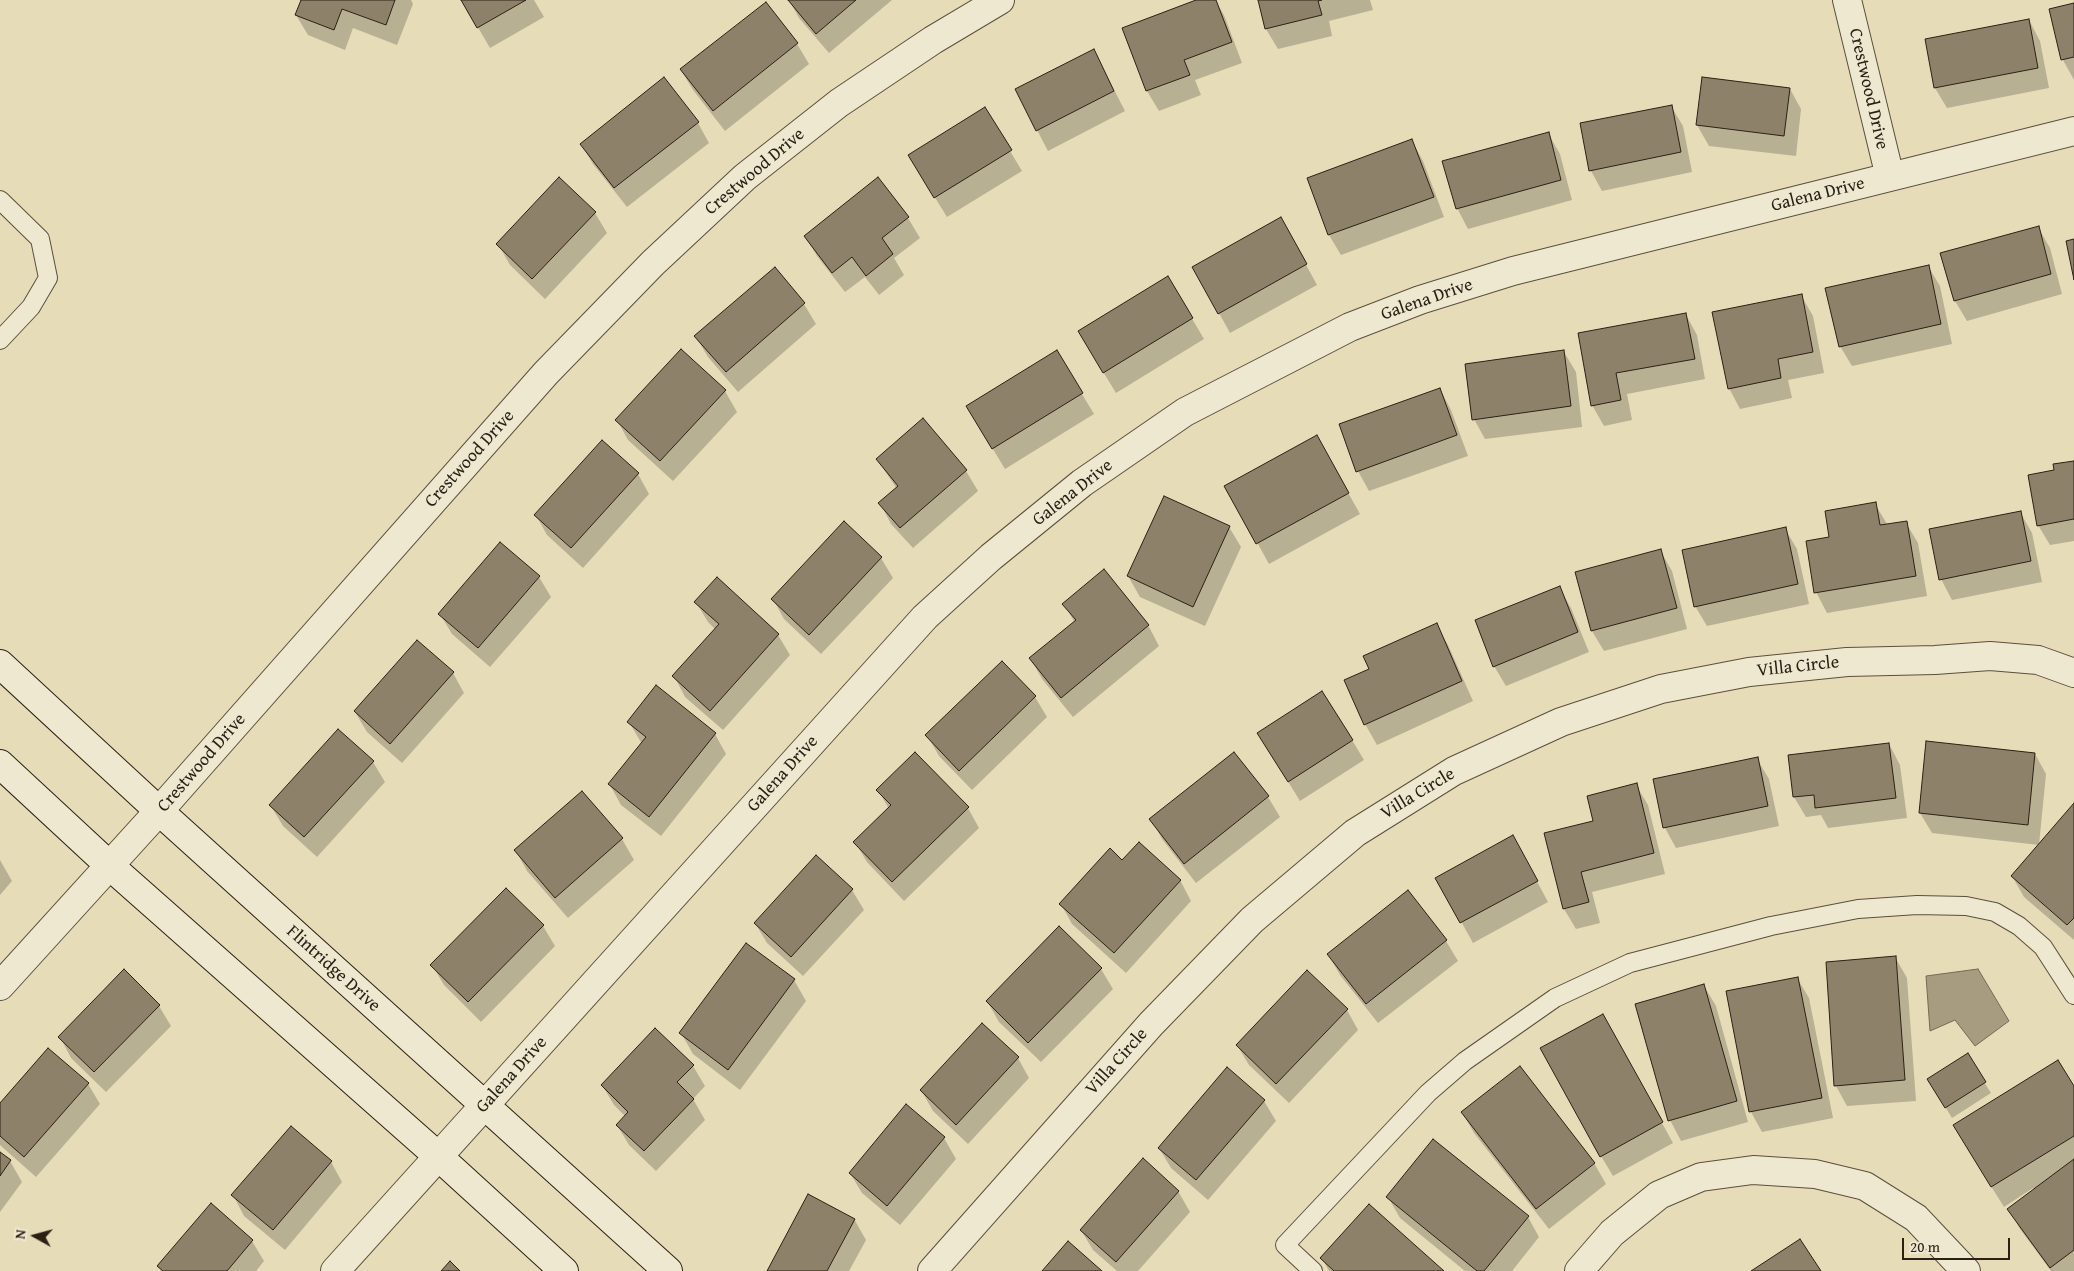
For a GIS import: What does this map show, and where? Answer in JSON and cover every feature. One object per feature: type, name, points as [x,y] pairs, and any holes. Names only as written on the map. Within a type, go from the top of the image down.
[{"type":"street","name":"Crestwood Drive","points":[[0,986],[159,811],[546,373],[653,264],[745,177],[839,103],[933,40],[1000,0]]},
{"type":"street","name":"Crestwood Drive","points":[[1847,0],[1890,177]]},
{"type":"street","name":"Galena Drive","points":[[335,1271],[925,617],[991,557],[1082,483],[1185,412],[1350,327],[1420,300],[1513,271],[2074,131]]},
{"type":"street","name":"Villa Circle","points":[[932,1271],[1151,1024],[1252,920],[1355,833],[1454,771],[1561,722],[1661,689],[1749,672],[1847,662],[1935,660],[1990,656],[2038,660],[2074,673]]},
{"type":"street","name":"Flintridge Drive","points":[[0,664],[159,811],[668,1271]]},
{"type":"street","points":[[0,764],[110,866],[439,1157],[564,1271]]},
{"type":"street","points":[[1579,1271],[1612,1233],[1659,1195],[1701,1177],[1753,1170],[1815,1174],[1865,1186],[1916,1218],[1966,1271]]},
{"type":"lane","points":[[0,200],[40,239],[48,278],[31,307],[0,340]]},
{"type":"lane","points":[[1313,1271],[1285,1246],[1428,1093],[1465,1061],[1555,998],[1630,964],[1771,926],[1858,909],[1917,905],[1966,906],[1995,912],[2019,926],[2043,947],[2074,995]]},
{"type":"shaded area","points":[[1978,969],[2009,1021],[1975,1046],[1955,1020],[1930,1031],[1926,976]]},
{"type":"building","points":[[301,0],[395,0],[386,25],[342,9],[334,30],[295,15]]},
{"type":"building","points":[[461,0],[526,0],[477,28]]},
{"type":"building","points":[[788,0],[856,0],[816,34]]},
{"type":"building","points":[[1196,0],[1216,0],[1232,42],[1184,60],[1190,75],[1146,91],[1122,28]]},
{"type":"building","points":[[1258,0],[1322,0],[1318,1],[1322,15],[1265,29]]},
{"type":"building","points":[[766,2],[798,43],[713,111],[680,69]]},
{"type":"building","points":[[2074,3],[2074,57],[2061,60],[2049,9]]},
{"type":"building","points":[[2029,19],[2038,68],[1934,88],[1925,39]]},
{"type":"building","points":[[1094,49],[1114,91],[1036,131],[1015,89]]},
{"type":"building","points":[[664,77],[699,122],[614,188],[580,144]]},
{"type":"building","points":[[1702,77],[1790,88],[1784,136],[1696,125]]},
{"type":"building","points":[[1672,105],[1681,152],[1589,171],[1580,123]]},
{"type":"building","points":[[985,107],[1012,150],[934,198],[908,155]]},
{"type":"building","points":[[1549,132],[1561,180],[1456,209],[1442,161]]},
{"type":"building","points":[[1412,139],[1434,197],[1328,235],[1307,178]]},
{"type":"building","points":[[559,177],[596,212],[532,279],[496,244]]},
{"type":"building","points":[[878,177],[909,217],[882,238],[893,254],[866,276],[852,257],[832,273],[804,236]]},
{"type":"building","points":[[1281,217],[1307,264],[1218,314],[1192,267]]},
{"type":"building","points":[[2039,226],[2051,274],[1954,301],[1940,253]]},
{"type":"building","points":[[2074,239],[2074,280],[2066,241]]},
{"type":"building","points":[[1929,265],[1941,324],[1839,347],[1825,288]]},
{"type":"building","points":[[775,267],[805,303],[726,372],[694,336]]},
{"type":"building","points":[[1168,276],[1193,318],[1103,373],[1078,331]]},
{"type":"building","points":[[1802,294],[1813,352],[1778,359],[1781,378],[1728,389],[1712,312]]},
{"type":"building","points":[[1686,313],[1695,359],[1616,373],[1621,400],[1591,406],[1578,333]]},
{"type":"building","points":[[681,349],[726,390],[660,461],[615,420]]},
{"type":"building","points":[[1057,350],[1083,393],[992,449],[966,406]]},
{"type":"building","points":[[1564,350],[1571,406],[1472,420],[1465,364]]},
{"type":"building","points":[[1440,388],[1457,435],[1356,472],[1339,424]]},
{"type":"building","points":[[923,418],[967,470],[900,528],[878,503],[898,486],[876,459]]},
{"type":"building","points":[[1317,435],[1349,493],[1256,544],[1224,486]]},
{"type":"building","points":[[602,440],[639,473],[571,548],[534,515]]},
{"type":"building","points":[[2074,461],[2074,519],[2037,526],[2028,475],[2054,470],[2053,464]]},
{"type":"building","points":[[1164,496],[1230,526],[1193,607],[1127,576]]},
{"type":"building","points":[[1876,502],[1880,525],[1907,521],[1916,576],[1814,593],[1806,541],[1829,537],[1825,511]]},
{"type":"building","points":[[2021,511],[2031,561],[1939,580],[1929,529]]},
{"type":"building","points":[[844,521],[882,557],[809,635],[771,599]]},
{"type":"building","points":[[1786,527],[1798,584],[1694,607],[1682,550]]},
{"type":"building","points":[[500,542],[540,576],[478,648],[438,614]]},
{"type":"building","points":[[1661,549],[1677,608],[1591,631],[1575,572]]},
{"type":"building","points":[[1104,569],[1149,625],[1061,698],[1029,658],[1076,620],[1062,604]]},
{"type":"building","points":[[717,577],[779,634],[710,711],[672,676],[719,624],[694,602]]},
{"type":"building","points":[[1560,586],[1578,632],[1493,667],[1475,620]]},
{"type":"building","points":[[1437,623],[1462,681],[1364,725],[1344,680],[1369,669],[1363,656]]},
{"type":"building","points":[[417,640],[454,672],[390,744],[354,711]]},
{"type":"building","points":[[1002,661],[1036,696],[959,771],[925,735]]},
{"type":"building","points":[[656,685],[716,733],[649,817],[608,784],[646,737],[627,722]]},
{"type":"building","points":[[1322,691],[1353,740],[1288,782],[1257,733]]},
{"type":"building","points":[[338,729],[374,761],[304,837],[269,805]]},
{"type":"building","points":[[1926,741],[2035,753],[2028,825],[1919,813]]},
{"type":"building","points":[[1889,743],[1896,798],[1815,808],[1814,795],[1793,797],[1788,755]]},
{"type":"building","points":[[915,752],[969,807],[892,882],[853,842],[891,805],[876,790]]},
{"type":"building","points":[[1234,752],[1269,796],[1184,864],[1149,819]]},
{"type":"building","points":[[1758,757],[1768,806],[1663,828],[1653,779]]},
{"type":"building","points":[[1637,783],[1654,853],[1581,872],[1589,902],[1563,909],[1544,833],[1593,821],[1587,796]]},
{"type":"building","points":[[582,791],[623,838],[555,898],[514,850]]},
{"type":"building","points":[[2074,803],[2074,918],[2067,925],[2011,876]]},
{"type":"building","points":[[1513,835],[1538,881],[1460,923],[1435,878]]},
{"type":"building","points":[[1139,842],[1181,880],[1114,953],[1059,904],[1110,848],[1122,860]]},
{"type":"building","points":[[816,855],[853,889],[791,957],[754,923]]},
{"type":"building","points":[[506,888],[544,925],[468,1002],[430,965]]},
{"type":"building","points":[[1408,890],[1447,940],[1366,1004],[1327,954]]},
{"type":"building","points":[[1059,926],[1102,968],[1028,1043],[986,1001]]},
{"type":"building","points":[[746,943],[795,979],[728,1070],[679,1033]]},
{"type":"building","points":[[1896,956],[1905,1080],[1834,1086],[1826,962]]},
{"type":"building","points":[[124,969],[160,1005],[94,1072],[58,1037]]},
{"type":"building","points":[[1307,970],[1348,1009],[1276,1084],[1236,1045]]},
{"type":"building","points":[[1798,977],[1822,1098],[1749,1112],[1726,991]]},
{"type":"building","points":[[1704,984],[1737,1101],[1668,1121],[1635,1004]]},
{"type":"building","points":[[1603,1014],[1663,1122],[1600,1157],[1540,1048]]},
{"type":"building","points":[[982,1023],[1019,1057],[956,1125],[920,1090]]},
{"type":"building","points":[[655,1028],[694,1065],[677,1082],[694,1099],[644,1151],[616,1125],[628,1112],[601,1085]]},
{"type":"building","points":[[48,1048],[89,1083],[24,1157],[0,1136],[0,1103]]},
{"type":"building","points":[[1968,1053],[1986,1082],[1945,1108],[1927,1079]]},
{"type":"building","points":[[2058,1060],[2074,1086],[2074,1136],[1991,1187],[1953,1125]]},
{"type":"building","points":[[1520,1066],[1595,1163],[1536,1209],[1461,1112]]},
{"type":"building","points":[[1227,1067],[1265,1100],[1196,1180],[1158,1148]]},
{"type":"building","points":[[906,1104],[945,1137],[887,1206],[849,1173]]},
{"type":"building","points":[[291,1126],[332,1161],[273,1230],[231,1195]]},
{"type":"building","points":[[1433,1139],[1529,1216],[1484,1271],[1477,1271],[1386,1197]]},
{"type":"building","points":[[0,1152],[11,1160],[0,1176]]},
{"type":"building","points":[[1143,1158],[1179,1191],[1116,1262],[1080,1230]]},
{"type":"building","points":[[2074,1159],[2074,1250],[2050,1268],[2007,1209]]},
{"type":"building","points":[[808,1194],[855,1219],[827,1271],[767,1271]]},
{"type":"building","points":[[211,1203],[253,1240],[227,1271],[163,1271],[157,1266]]},
{"type":"building","points":[[1369,1204],[1444,1271],[1334,1271],[1320,1258]]},
{"type":"building","points":[[1800,1239],[1821,1271],[1751,1271]]},
{"type":"building","points":[[1068,1241],[1102,1271],[1042,1271]]},
{"type":"building","points":[[450,1261],[460,1271],[441,1271]]}]
